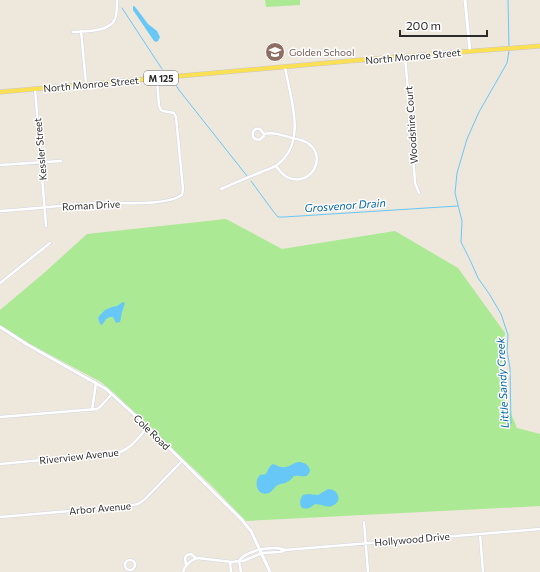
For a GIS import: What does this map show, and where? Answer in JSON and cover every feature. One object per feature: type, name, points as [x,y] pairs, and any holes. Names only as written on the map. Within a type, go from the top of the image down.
[{"type":"main road","name":"North Monroe Street","points":[[0,92],[501,48],[540,46]]},
{"type":"street","points":[[73,32],[107,28],[112,24],[116,17],[117,0]]},
{"type":"street","points":[[465,0],[470,51]]},
{"type":"street","points":[[81,31],[86,84]]},
{"type":"street","name":"Woodshire Court","points":[[405,57],[410,112],[409,130],[413,154],[415,182],[419,193]]},
{"type":"street","points":[[221,189],[276,166],[289,153],[294,138],[294,124],[292,98],[285,67]]},
{"type":"street","name":"Roman Drive","points":[[0,211],[96,203],[142,203],[165,201],[182,195],[183,189],[176,117],[174,113],[161,110],[159,106],[157,79]]},
{"type":"street","name":"Kessler Street","points":[[35,89],[46,226]]},
{"type":"street","points":[[264,134],[260,129],[254,130],[252,134],[254,139],[259,140],[264,136],[264,134],[270,133],[294,138],[308,143],[314,149],[317,158],[316,167],[306,178],[292,179],[286,177],[276,166]]},
{"type":"street","points":[[0,165],[61,161]]},
{"type":"street","points":[[0,283],[50,243]]},
{"type":"street","name":"Cole Road","points":[[0,327],[28,345],[96,382],[112,394],[148,427],[241,519],[251,531],[270,572]]},
{"type":"street","points":[[92,410],[96,382]]},
{"type":"street","points":[[0,417],[97,409],[112,394]]},
{"type":"street","name":"Riverview Avenue","points":[[0,464],[117,454],[128,448],[148,427]]},
{"type":"street","name":"Arbor Avenue","points":[[0,517],[138,504],[144,500],[182,460]]},
{"type":"street","points":[[364,522],[368,572]]},
{"type":"street","name":"Hollywood Drive","points":[[239,561],[243,561],[262,553],[280,552],[285,550],[540,529]]},
{"type":"street","points":[[480,534],[482,572]]},
{"type":"street","name":"Hollywood Drive","points":[[260,549],[281,548],[285,550]]},
{"type":"street","points":[[183,572],[186,565],[191,560],[197,558],[230,562],[239,561],[241,558],[260,549]]},
{"type":"street","points":[[186,565],[185,558],[187,555],[191,554],[197,558]]},
{"type":"street","points":[[131,560],[134,561],[136,565],[131,571],[127,569],[125,565],[131,560]]},
{"type":"street","points":[[239,561],[241,572]]},
{"type":"street","points":[[230,562],[231,572]]},
{"type":"green space","points":[[265,0],[300,0],[300,5],[266,7]]},
{"type":"green space","points":[[226,219],[282,249],[395,231],[458,268],[505,333],[500,381],[507,404],[517,428],[540,434],[540,506],[246,521],[210,484],[101,382],[28,343],[0,325],[0,310],[87,234]]},
{"type":"water","points":[[133,6],[148,24],[157,31],[160,37],[158,41],[154,41],[133,10]]},
{"type":"water","points":[[123,302],[125,303],[120,322],[116,323],[113,317],[110,317],[106,319],[102,325],[100,324],[98,318],[105,310],[117,306]]},
{"type":"water","points":[[298,462],[304,463],[308,466],[310,470],[308,475],[294,476],[288,482],[279,484],[269,493],[265,494],[259,491],[257,488],[258,478],[260,475],[266,474],[273,464],[286,467]]},
{"type":"water","points":[[328,489],[337,493],[338,502],[328,507],[315,504],[306,509],[301,507],[300,500],[303,495],[318,495]]},
{"type":"waterway","name":"Little Sandy Creek","points":[[508,0],[509,47]]},
{"type":"waterway","name":"Grosvenor Drain","points":[[122,8],[162,69]]},
{"type":"waterway","name":"Little Sandy Creek","points":[[509,51],[507,63],[479,112],[467,139],[457,173],[455,193],[462,221],[461,242],[478,278],[501,314],[508,335],[507,351],[510,368],[511,424]]},
{"type":"waterway","name":"Grosvenor Drain","points":[[174,82],[247,176]]},
{"type":"waterway","name":"Grosvenor Drain","points":[[251,181],[278,217],[458,206]]},
{"type":"place","name":"Golden School","points":[[275,52]]}]
